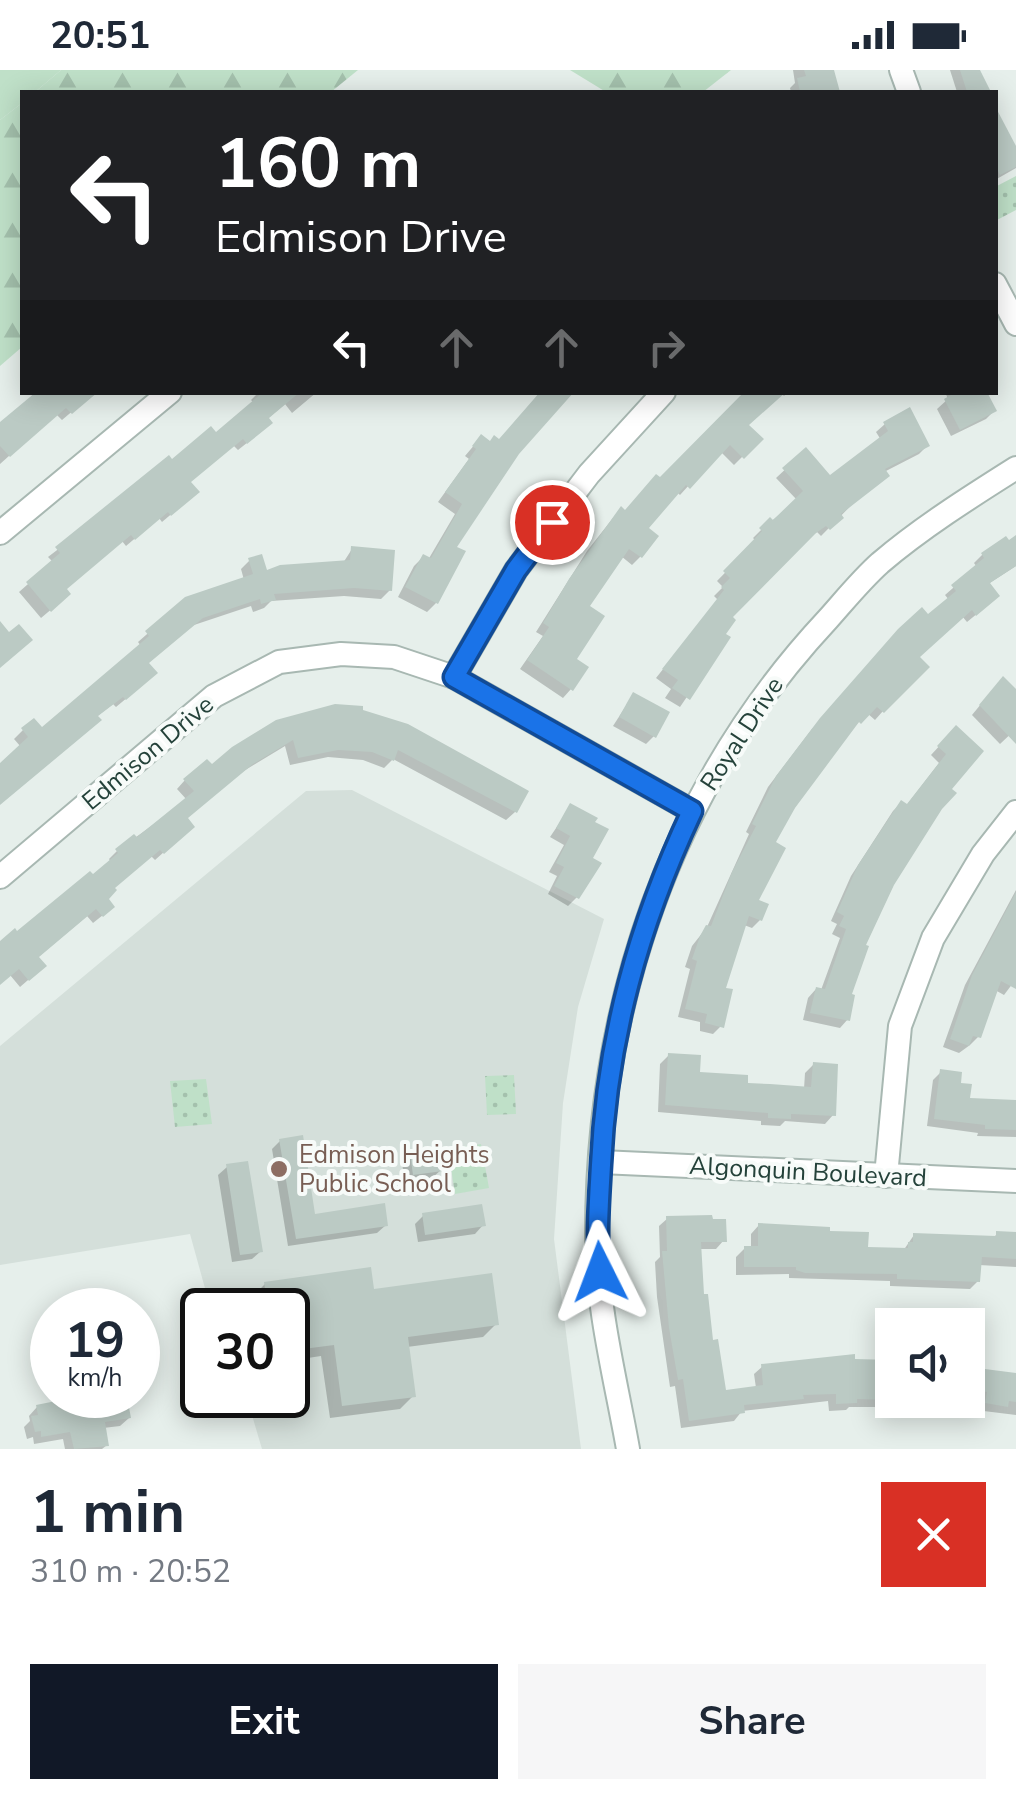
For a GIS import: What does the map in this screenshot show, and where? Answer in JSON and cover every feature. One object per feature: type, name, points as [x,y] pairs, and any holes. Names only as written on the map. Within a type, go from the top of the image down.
[{"type":"street","points":[[998,290],[1016,324]]},
{"type":"street","points":[[0,534],[166,395]]},
{"type":"street","points":[[454,677],[516,570],[589,474],[661,395]]},
{"type":"street","name":"Royal Drive","points":[[628,1449],[596,1242],[614,1039],[660,880],[692,811],[754,708],[802,647],[879,564],[1016,468]]},
{"type":"street","name":"Edmison Drive","points":[[0,877],[214,696],[279,662],[341,654],[394,656],[454,677],[692,811]]},
{"type":"street","points":[[886,1176],[900,1026],[933,938],[983,854],[1016,812]]},
{"type":"street","name":"Algonquin Boulevard","points":[[601,1162],[1016,1181]]},
{"type":"shaded area","name":"Edmison Heights Public School","points":[[352,790],[604,919],[578,1007],[563,1103],[554,1239],[581,1449],[262,1449],[253,1418],[310,1418],[310,1288],[205,1288],[190,1234],[0,1265],[0,1046],[306,791]]},
{"type":"green space","points":[[0,70],[61,70],[37,90],[20,90],[20,105],[0,120]]},
{"type":"green space","points":[[61,70],[358,70],[333,90],[37,90]]},
{"type":"green space","points":[[570,70],[731,70],[706,90],[603,90]]},
{"type":"green space","points":[[20,105],[20,349],[0,366],[0,120]]},
{"type":"green space","points":[[1016,176],[1016,210],[998,219],[998,185]]},
{"type":"green space","points":[[514,1075],[516,1114],[487,1115],[485,1076]]},
{"type":"green space","points":[[206,1079],[212,1124],[175,1127],[170,1081]]},
{"type":"green space","points":[[481,1144],[489,1188],[455,1194],[448,1149]]},
{"type":"building","points":[[804,70],[834,70],[839,90],[800,90],[797,78],[806,76]]},
{"type":"building","points":[[960,70],[980,70],[990,90],[966,90]]},
{"type":"building","points":[[998,112],[1016,146],[1016,167],[1000,175]]},
{"type":"building","points":[[32,395],[94,395],[72,414],[66,408],[10,457],[0,446],[0,422]]},
{"type":"building","points":[[259,395],[296,395],[269,418],[273,423],[247,444],[243,439],[191,482],[200,492],[135,540],[131,535],[67,589],[71,594],[51,612],[26,582],[60,553],[55,547],[169,455],[172,459],[211,426],[216,432]]},
{"type":"building","points":[[537,395],[571,395],[519,454],[457,547],[466,551],[438,604],[405,587],[423,554],[431,558],[462,504],[445,492],[476,449],[472,446],[481,434],[490,441],[494,435],[499,439]]},
{"type":"building","points":[[741,395],[783,395],[749,425],[764,439],[744,459],[730,445],[690,489],[686,485],[649,528],[659,536],[642,558],[629,549],[590,606],[605,616],[577,659],[589,667],[573,691],[527,660],[549,627],[543,623],[569,579],[621,506],[625,510],[656,474],[660,477]]},
{"type":"building","points":[[951,395],[989,395],[997,411],[960,430],[944,399]]},
{"type":"building","points":[[910,407],[930,446],[885,469],[890,476],[841,514],[844,518],[830,530],[826,526],[816,533],[733,617],[736,620],[726,634],[731,637],[690,700],[672,688],[678,680],[662,669],[724,590],[721,587],[730,578],[723,571],[762,531],[759,528],[770,517],[773,520],[803,491],[782,468],[806,447],[830,475],[888,431],[883,422]]},
{"type":"building","points":[[1016,535],[1016,566],[990,583],[1000,596],[976,616],[972,610],[920,657],[930,667],[884,713],[877,707],[859,722],[795,808],[776,842],[786,848],[759,900],[769,904],[762,921],[749,916],[726,988],[733,989],[724,1028],[705,1023],[707,1014],[685,1009],[697,961],[692,959],[706,925],[711,926],[776,776],[820,718],[898,629],[922,607],[928,614],[956,591],[951,585],[984,558],[981,553],[1006,536],[1009,540]]},
{"type":"building","points":[[351,546],[395,550],[392,591],[354,588],[274,594],[276,600],[261,604],[260,599],[203,618],[149,663],[158,673],[126,700],[123,697],[98,716],[102,720],[0,805],[0,763],[28,737],[21,728],[34,718],[42,727],[149,636],[145,631],[185,597],[253,574],[248,558],[262,554],[267,570],[280,565],[350,560]]},
{"type":"building","points":[[0,621],[9,632],[19,624],[33,640],[0,668]]},
{"type":"building","points":[[1003,676],[1016,689],[1016,744],[979,705]]},
{"type":"building","points":[[633,692],[670,712],[656,738],[619,717]]},
{"type":"building","points":[[335,704],[363,706],[363,710],[408,724],[529,791],[517,813],[398,750],[394,761],[372,752],[338,750],[298,758],[293,740],[253,764],[188,818],[195,827],[115,888],[109,899],[115,907],[103,917],[96,909],[39,957],[47,966],[29,981],[19,969],[0,985],[0,941],[90,871],[93,874],[118,853],[115,849],[134,834],[137,837],[194,791],[183,779],[207,759],[212,764],[276,720]]},
{"type":"building","points":[[956,725],[984,751],[952,789],[957,793],[942,809],[894,885],[866,945],[869,946],[852,994],[855,995],[850,1021],[810,1013],[816,987],[825,989],[846,929],[839,926],[844,916],[837,912],[858,865],[901,800],[907,804],[946,754],[937,746]]},
{"type":"building","points":[[570,803],[598,818],[595,822],[609,829],[593,858],[602,863],[579,899],[554,886],[564,867],[556,863],[570,836],[556,828]]},
{"type":"building","points":[[1016,892],[1016,989],[1001,981],[981,1038],[973,1036],[969,1046],[950,1039],[972,975]]},
{"type":"building","points":[[668,1053],[701,1055],[700,1072],[748,1075],[748,1083],[811,1087],[813,1062],[838,1064],[836,1116],[791,1114],[791,1119],[768,1118],[768,1113],[665,1105]]},
{"type":"building","points":[[940,1069],[962,1072],[961,1083],[972,1084],[970,1098],[1016,1100],[1016,1130],[985,1129],[985,1125],[934,1119]]},
{"type":"building","points":[[303,1135],[315,1214],[385,1203],[388,1226],[296,1239],[279,1139]]},
{"type":"building","points":[[440,1148],[443,1171],[413,1175],[410,1153]]},
{"type":"building","points":[[248,1161],[263,1252],[240,1255],[226,1164]]},
{"type":"building","points":[[482,1204],[486,1226],[425,1235],[422,1213]]},
{"type":"building","points":[[712,1215],[713,1219],[726,1219],[727,1242],[701,1242],[704,1294],[708,1294],[713,1340],[718,1339],[726,1390],[763,1385],[761,1364],[855,1354],[855,1359],[875,1360],[875,1400],[836,1404],[836,1394],[803,1395],[804,1399],[744,1405],[745,1413],[689,1421],[669,1328],[662,1251],[667,1251],[666,1216]]},
{"type":"building","points":[[758,1223],[869,1232],[868,1247],[908,1248],[913,1233],[996,1236],[996,1231],[1016,1232],[1016,1259],[982,1257],[980,1282],[897,1279],[897,1274],[805,1273],[796,1267],[744,1267],[744,1246],[758,1246]]},
{"type":"building","points":[[371,1267],[374,1289],[492,1273],[499,1325],[408,1337],[416,1397],[342,1406],[334,1345],[310,1348],[310,1288],[265,1288],[264,1282]]},
{"type":"building","points":[[985,1369],[1016,1373],[1016,1402],[1009,1401],[1008,1407],[985,1403]]},
{"type":"building","points":[[32,1418],[131,1418],[105,1422],[109,1446],[74,1449],[70,1432],[41,1437],[41,1431],[35,1432]]},
{"type":"place","name":"Edmison Heights Public School","points":[[279,1169]]},
{"type":"route","points":[[552,522],[516,570],[454,677],[692,811],[660,880],[614,1039],[602,1136],[596,1242],[600,1272]]}]
